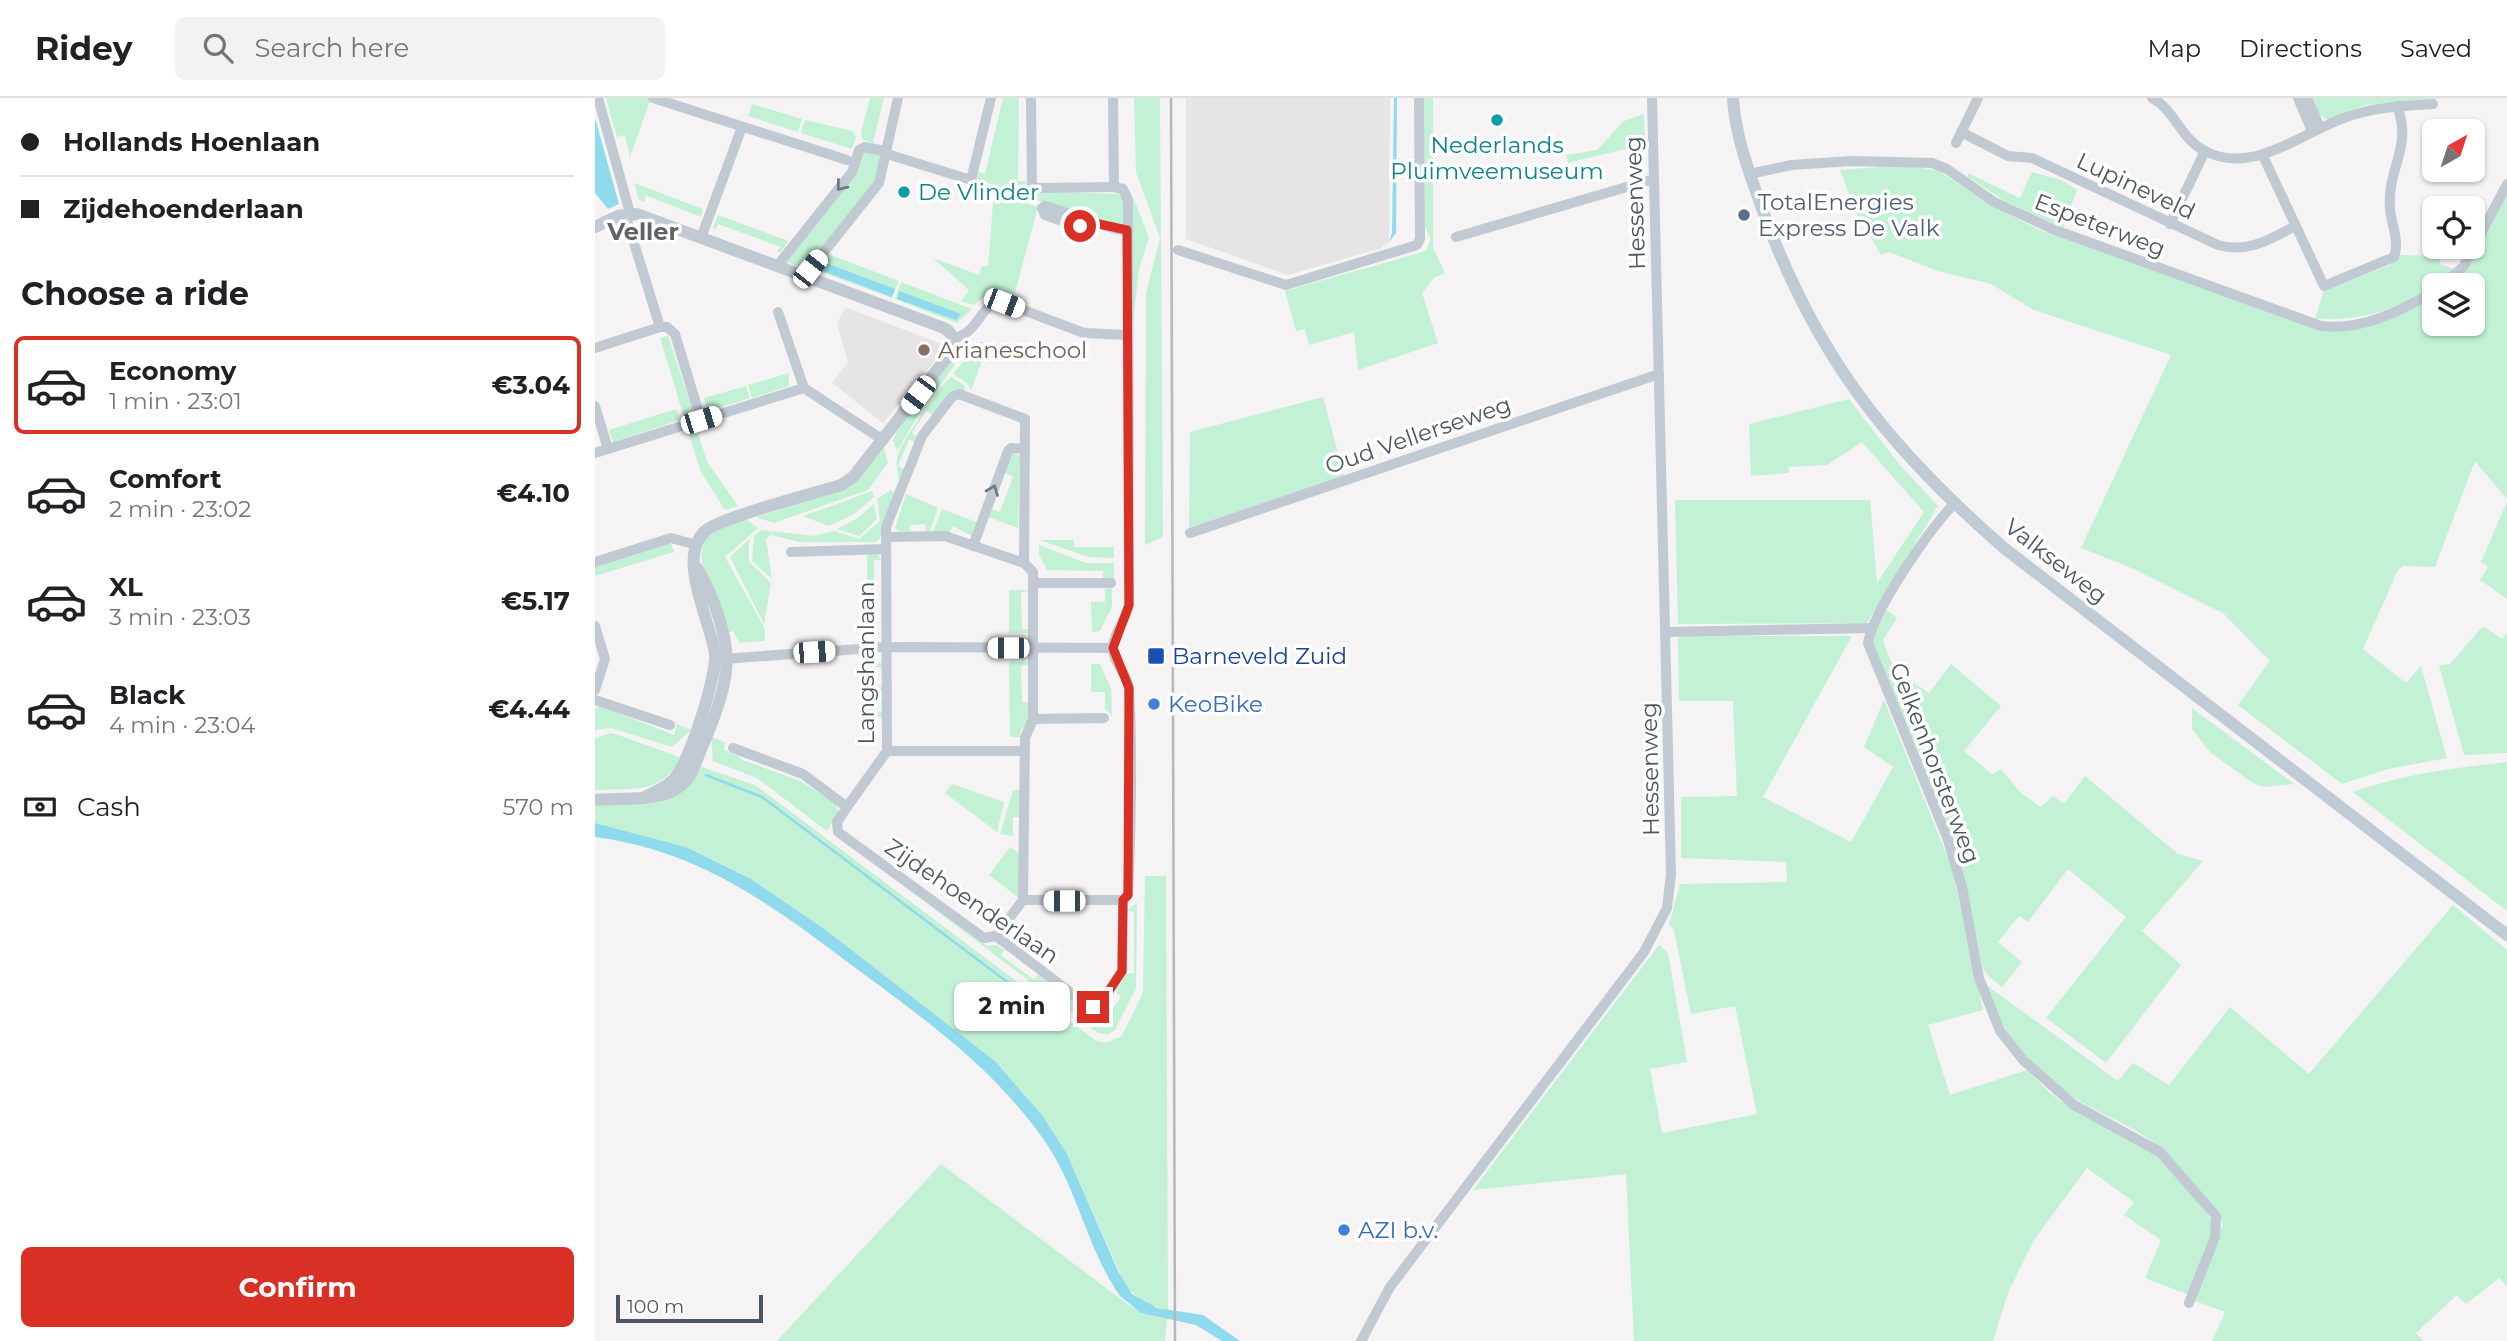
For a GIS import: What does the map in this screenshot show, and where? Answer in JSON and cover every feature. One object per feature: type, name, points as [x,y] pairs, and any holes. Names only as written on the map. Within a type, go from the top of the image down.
[{"type":"main road","name":"Valkseweg","points":[[1733,98],[1750,174],[1787,271],[1817,332],[1863,402],[1905,455],[1954,504],[2004,548],[2507,935]]},
{"type":"street","points":[[598,98],[660,327]]},
{"type":"street","points":[[653,98],[847,160]]},
{"type":"street","points":[[805,276],[879,183],[898,98]]},
{"type":"street","points":[[778,265],[852,172],[859,150],[865,147],[971,180],[991,98]]},
{"type":"street","points":[[721,659],[886,647],[1113,648],[1129,605],[1126,193],[1114,187],[1033,186],[1031,98]]},
{"type":"street","points":[[1113,98],[1114,187]]},
{"type":"street","points":[[1178,250],[1286,285],[1417,245],[1420,239],[1419,98]]},
{"type":"street","name":"Hessenweg","points":[[1361,1341],[1390,1287],[1644,952],[1662,921],[1671,874],[1652,98]]},
{"type":"street","points":[[1956,143],[1978,98]]},
{"type":"street","points":[[2151,98],[2164,105],[2176,126],[2205,151],[2235,158],[2263,156],[2316,129],[2368,111],[2433,104]]},
{"type":"street","points":[[2298,98],[2316,129]]},
{"type":"street","points":[[2307,98],[2316,129]]},
{"type":"street","points":[[2263,156],[2324,286],[2394,257],[2397,240],[2390,211],[2390,188],[2400,156],[2404,125],[2397,106]]},
{"type":"street","points":[[701,238],[742,127]]},
{"type":"street","name":"Lupineveld","points":[[1961,132],[2008,156],[2032,158],[2170,224],[2234,249],[2258,246],[2295,226]]},
{"type":"street","points":[[2170,224],[2205,151]]},
{"type":"street","name":"Espeterweg","points":[[1750,174],[1791,165],[1932,163],[1994,202],[2055,230],[2321,326],[2356,326],[2422,297]]},
{"type":"street","points":[[1456,237],[1654,180]]},
{"type":"street","points":[[2456,273],[2464,266],[2507,184]]},
{"type":"street","points":[[595,227],[628,214],[778,265],[944,328],[953,338]]},
{"type":"street","points":[[1089,222],[1127,230]]},
{"type":"street","points":[[953,338],[971,331],[989,307],[999,301],[1084,333],[1128,335]]},
{"type":"street","points":[[778,313],[804,388],[883,440]]},
{"type":"street","points":[[595,348],[667,327],[675,334],[701,420]]},
{"type":"street","points":[[595,800],[667,795],[678,790],[691,774],[725,682],[721,659],[695,584],[697,545],[703,532],[717,523],[841,485],[863,467],[951,352],[953,338]]},
{"type":"street","name":"Oud Vellerseweg","points":[[1190,533],[1659,374]]},
{"type":"street","points":[[595,453],[804,388]]},
{"type":"street","name":"Langshanlaan","points":[[848,807],[887,751],[886,527],[922,436],[952,397],[965,394],[1025,419],[1025,449]]},
{"type":"street","points":[[595,406],[608,449]]},
{"type":"street","points":[[973,545],[1008,451],[1011,448],[1025,449],[1024,564]]},
{"type":"street","points":[[1667,632],[1871,628],[1941,517],[1954,504]]},
{"type":"street","points":[[887,537],[945,537],[1024,564],[1033,572],[1033,719],[1025,734],[1024,751],[1023,900],[996,936]]},
{"type":"street","points":[[595,562],[671,538],[697,545]]},
{"type":"street","name":"Langshanlaan","points":[[791,552],[885,549]]},
{"type":"street","points":[[1033,583],[1111,583]]},
{"type":"street","points":[[595,626],[605,659],[595,691]]},
{"type":"street","name":"Gelkenhorsterweg","points":[[1871,628],[1868,643],[1947,837],[1962,887],[1979,978],[2000,1031],[2037,1074],[2074,1105],[2160,1152],[2215,1216],[2215,1237],[2189,1303]]},
{"type":"street","name":"Zijdehoenderlaan","points":[[848,807],[837,822],[838,832],[984,938],[996,936],[1093,1007],[1099,1006],[1121,976],[1123,900],[1128,895],[1130,852],[1129,688],[1113,648]]},
{"type":"street","points":[[595,700],[670,725]]},
{"type":"street","points":[[1033,719],[1104,718]]},
{"type":"street","points":[[733,748],[803,774],[848,807]]},
{"type":"street","points":[[887,751],[1024,751]]},
{"type":"street","points":[[1023,900],[1123,900]]},
{"type":"shaded area","points":[[1186,98],[1390,98],[1389,241],[1381,248],[1288,275],[1186,239]]},
{"type":"shaded area","points":[[845,307],[947,346],[883,423],[832,383],[848,362],[837,324]]},
{"type":"green space","points":[[606,98],[651,98],[630,157],[625,135],[617,137]]},
{"type":"green space","points":[[870,98],[884,98],[873,143],[863,140],[861,132]]},
{"type":"green space","points":[[1003,98],[1019,98],[1018,181],[1026,181],[1027,191],[1119,194],[1123,200],[1123,223],[1114,225],[1097,221],[977,179],[978,172],[985,174]]},
{"type":"green space","points":[[1134,98],[1160,98],[1163,537],[1145,545],[1146,293],[1160,238],[1136,172]]},
{"type":"green space","points":[[1424,98],[1433,98],[1433,248],[1445,273],[1435,277],[1422,293],[1438,343],[1358,370],[1354,332],[1309,345],[1305,329],[1296,331],[1285,291],[1426,251],[1431,239],[1425,226]]},
{"type":"green space","points":[[2311,98],[2445,98],[2365,105],[2328,120],[2317,114]]},
{"type":"green space","points":[[752,104],[802,119],[798,132],[748,116]]},
{"type":"green space","points":[[1644,114],[1645,144],[1568,163],[1566,155],[1597,150],[1624,121]]},
{"type":"green space","points":[[805,120],[853,131],[856,137],[852,149],[801,133]]},
{"type":"green space","points":[[865,151],[880,155],[876,181],[806,269],[787,262]]},
{"type":"green space","points":[[1905,165],[1939,171],[1991,205],[2037,229],[2272,312],[2342,330],[2422,299],[2422,336],[2485,336],[2485,273],[2455,273],[2464,259],[2485,259],[2485,225],[2507,191],[2507,499],[2475,461],[2435,567],[2404,566],[2398,570],[2363,649],[2406,683],[2421,666],[2447,758],[2388,769],[2342,784],[2238,705],[2270,661],[2223,613],[2127,566],[2081,548],[2171,355],[2034,310],[1991,284],[1938,271],[1889,252],[1881,255],[1856,212],[1840,170]]},
{"type":"green space","points":[[2032,172],[2061,180],[2077,190],[2063,228],[2003,200],[1968,177],[1968,173],[2020,198]]},
{"type":"green space","points":[[634,183],[703,209],[701,217],[645,195],[645,202],[639,200]]},
{"type":"green space","points":[[1130,190],[1149,237],[1139,269],[1132,333]]},
{"type":"green space","points":[[994,192],[1038,207],[1014,296],[994,289],[974,305],[961,301],[969,290],[933,258],[979,275],[982,266],[988,266]]},
{"type":"green space","points":[[718,215],[788,241],[780,253],[777,251],[781,247],[718,224],[716,229],[713,228]]},
{"type":"green space","points":[[828,254],[899,281],[892,298],[819,271],[819,266]]},
{"type":"green space","points":[[2401,255],[2422,256],[2422,259],[2441,259],[2440,264],[2454,269],[2450,273],[2422,273],[2422,294],[2389,308],[2351,318],[2315,318],[2324,291],[2390,265]]},
{"type":"green space","points":[[901,282],[972,309],[957,323],[895,299]]},
{"type":"green space","points":[[668,336],[693,411],[692,417],[685,420],[660,338]]},
{"type":"green space","points":[[980,342],[984,342],[986,350],[971,390],[967,383],[953,374]]},
{"type":"green space","points":[[950,359],[955,365],[920,412],[897,451],[893,440],[898,430]]},
{"type":"green space","points":[[789,373],[789,386],[752,398],[748,385]]},
{"type":"green space","points":[[951,377],[964,385],[965,391],[958,390],[933,415],[926,411],[912,433],[917,437],[915,442],[909,440],[898,466],[905,470],[899,481],[897,460],[898,454],[931,401]]},
{"type":"green space","points":[[746,386],[750,398],[712,410],[706,408],[704,398]]},
{"type":"green space","points":[[1323,397],[1344,476],[1189,528],[1190,432]]},
{"type":"green space","points":[[1849,399],[1899,464],[1938,506],[1867,623],[1678,624],[1675,500],[1870,500],[1877,583],[1924,512],[1862,442],[1827,465],[1789,467],[1789,473],[1751,476],[1749,424]]},
{"type":"green space","points":[[676,409],[680,420],[613,442],[609,430]]},
{"type":"green space","points":[[698,433],[707,462],[738,506],[725,510],[701,472],[689,435]]},
{"type":"green space","points":[[884,447],[888,463],[868,490],[774,523],[756,517],[839,491],[860,476]]},
{"type":"green space","points":[[1013,453],[1020,456],[1018,528],[988,517],[991,509],[1000,512],[1013,477],[1004,472]]},
{"type":"green space","points":[[891,490],[894,493],[880,538],[876,542],[800,542],[771,535],[766,539],[772,579],[752,561],[754,536],[762,530],[813,536],[834,531],[859,539],[880,521],[877,499]]},
{"type":"green space","points":[[872,491],[874,497],[855,513],[829,526],[803,516]]},
{"type":"green space","points":[[906,494],[938,508],[930,531],[926,532],[925,524],[910,525],[910,532],[895,528]]},
{"type":"green space","points":[[2507,502],[2507,599],[2480,580],[2488,567],[2481,562]]},
{"type":"green space","points":[[874,504],[877,519],[859,536],[837,529],[855,520]]},
{"type":"green space","points":[[942,509],[979,523],[974,537],[953,526],[949,533],[933,532]]},
{"type":"green space","points":[[746,519],[758,528],[725,557],[765,629],[765,641],[740,643],[733,631],[727,633],[710,594],[702,564],[702,551],[706,539],[715,530]]},
{"type":"green space","points":[[749,539],[749,562],[771,583],[764,624],[730,557]]},
{"type":"green space","points":[[1040,540],[1074,540],[1074,547],[1114,547],[1114,558],[1088,557]]},
{"type":"green space","points":[[670,542],[674,552],[595,576],[595,565]]},
{"type":"green space","points":[[1039,545],[1086,563],[1114,563],[1114,579],[1103,579],[1103,571],[1047,570],[1039,555]]},
{"type":"green space","points":[[867,552],[878,554],[881,560],[874,560],[875,631],[882,634],[867,635]]},
{"type":"green space","points":[[1112,588],[1112,607],[1100,631],[1092,632],[1091,602],[1105,602],[1105,589]]},
{"type":"green space","points":[[1009,590],[1029,590],[1021,593],[1022,629],[1029,629],[1029,633],[1009,633]]},
{"type":"green space","points":[[1887,610],[1897,618],[1884,638],[1884,645],[1905,693],[1914,683],[1929,693],[1951,664],[2001,706],[1964,751],[1992,774],[2001,769],[2021,793],[2041,807],[2053,796],[2064,804],[2085,776],[2178,854],[2203,861],[2142,931],[2181,965],[2106,1063],[2046,1018],[2126,917],[2068,869],[2028,922],[2019,916],[1998,942],[2022,962],[2002,987],[1988,976],[1983,968],[1961,867],[1871,645],[1876,627]]},
{"type":"green space","points":[[2483,626],[2502,639],[2507,632],[2507,753],[2464,755],[2439,665],[2450,664]]},
{"type":"green space","points":[[1682,636],[1852,636],[1763,797],[1851,842],[1893,767],[1864,747],[1884,700],[1952,868],[1983,1010],[1928,1025],[1950,1095],[2027,1070],[2051,1094],[2072,1109],[2155,1153],[2186,1185],[2214,1224],[2189,1295],[2145,1278],[2161,1240],[2124,1215],[2134,1202],[2087,1168],[2034,1240],[2008,1293],[1993,1341],[1634,1341],[1626,1174],[1473,1190],[1659,945],[1668,953],[1687,1062],[1650,1069],[1662,1133],[1757,1114],[1735,1006],[1691,1014],[1674,930],[1669,925],[1680,884],[1787,882],[1786,862],[1681,858],[1681,797],[1737,796],[1733,701],[1679,701],[1678,639]]},
{"type":"green space","points":[[1009,662],[1028,662],[1028,665],[1021,666],[1022,702],[1029,702],[1029,721],[1021,730],[1020,737],[1010,737]]},
{"type":"green space","points":[[882,663],[882,667],[875,668],[875,686],[882,687],[882,692],[875,692],[875,711],[882,712],[882,717],[875,717],[875,735],[868,735],[867,664]]},
{"type":"green space","points":[[1091,664],[1100,664],[1111,688],[1112,715],[1105,709],[1105,692],[1091,692]]},
{"type":"green space","points":[[601,706],[674,735],[677,724],[691,730],[672,747],[611,728],[595,730],[595,708]]},
{"type":"green space","points":[[2192,708],[2294,784],[2263,787],[2251,782],[2210,752],[2192,729]]},
{"type":"green space","points":[[611,733],[682,758],[673,770],[654,784],[634,789],[595,790],[595,738]]},
{"type":"green space","points":[[711,737],[725,742],[724,750],[740,759],[800,781],[836,803],[838,812],[827,831],[757,778],[713,761]]},
{"type":"green space","points":[[2507,762],[2507,911],[2353,792],[2410,776]]},
{"type":"green space","points":[[699,766],[755,785],[1095,1040],[1105,1043],[1122,1036],[1143,993],[1145,876],[1166,876],[1168,1310],[1146,1304],[1126,1287],[1067,1154],[1042,1115],[995,1061],[827,931],[751,879],[686,847],[595,823],[595,805],[627,803]]},
{"type":"green space","points":[[952,784],[1004,802],[997,832],[945,793]]},
{"type":"green space","points":[[1013,790],[1020,790],[1020,817],[1013,817],[1013,836],[1000,834]]},
{"type":"green space","points":[[835,834],[987,946],[996,945],[1004,950],[1001,955],[1034,980],[1038,975],[1094,1015],[1104,1009],[1110,1012],[1121,997],[1116,992],[1126,974],[1134,973],[1134,912],[1127,911],[1137,902],[1136,988],[1115,1030],[1109,1034],[1098,1033]]},
{"type":"green space","points":[[1010,847],[1021,855],[1019,898],[989,875]]},
{"type":"green space","points":[[2453,905],[2507,950],[2507,1287],[2499,1278],[2466,1304],[2457,1295],[2416,1333],[2423,1341],[2212,1341],[2225,1312],[2195,1301],[2223,1224],[2200,1191],[2164,1151],[2135,1130],[2078,1100],[2034,1065],[1999,1018],[1985,984],[2118,1081],[2133,1063],[2169,1085],[2230,1007],[2309,1074]]},
{"type":"green space","points":[[941,1164],[1130,1306],[1141,1313],[1167,1318],[1165,1341],[777,1341]]},
{"type":"water","points":[[1394,98],[1397,98],[1396,233],[1389,242],[1392,233]]},
{"type":"water","points":[[595,118],[619,204],[608,209],[595,193]]},
{"type":"water","points":[[826,263],[895,289],[892,297],[823,271]]},
{"type":"water","points":[[899,291],[961,314],[956,320],[897,299]]},
{"type":"water","points":[[595,823],[686,847],[751,879],[827,931],[995,1061],[1042,1115],[1067,1154],[1118,1271],[1132,1294],[1157,1308],[1203,1315],[1240,1341],[1222,1341],[1196,1325],[1141,1313],[1120,1296],[1099,1260],[1067,1180],[1046,1143],[1007,1094],[940,1032],[802,928],[739,887],[671,855],[635,844],[595,837]]},
{"type":"waterway","points":[[706,775],[762,797],[1039,1006]]},
{"type":"railway","points":[[1171,98],[1175,1341]]},
{"type":"place","name":"Nederlands Pluimveemuseum","points":[[1497,120]]},
{"type":"place","name":"De Vlinder","points":[[904,192]]},
{"type":"place","name":"TotalEnergies Express De Valk","points":[[1744,215]]},
{"type":"place","name":"Arianeschool","points":[[924,350]]},
{"type":"place","name":"Barneveld Zuid","points":[[1156,656]]},
{"type":"place","name":"KeoBike","points":[[1154,704]]},
{"type":"place","name":"AZI b.v.","points":[[1344,1230]]},
{"type":"district","name":"Veller","points":[[643,232]]},
{"type":"route","points":[[1080,226],[1089,222],[1127,230],[1129,605],[1113,648],[1121,671],[1129,683],[1130,852],[1128,895],[1123,900],[1122,971],[1119,980],[1099,1006],[1093,1007]]}]
